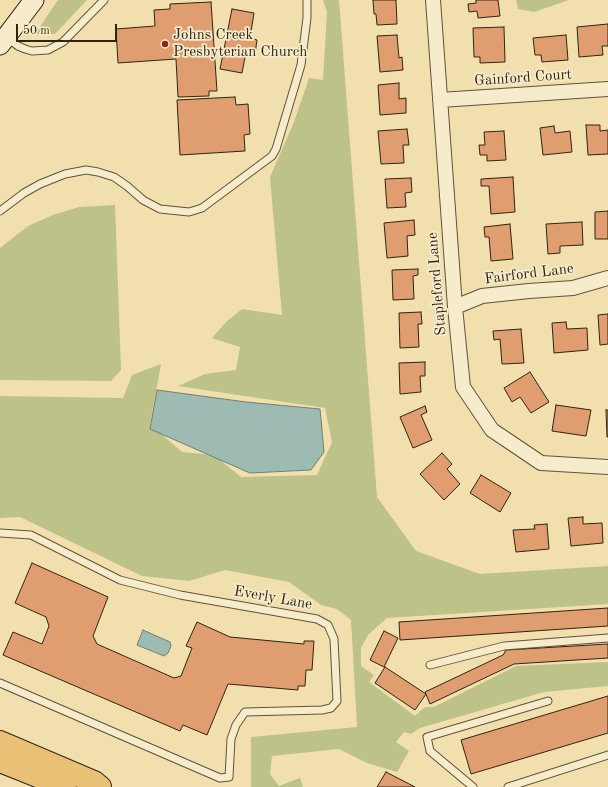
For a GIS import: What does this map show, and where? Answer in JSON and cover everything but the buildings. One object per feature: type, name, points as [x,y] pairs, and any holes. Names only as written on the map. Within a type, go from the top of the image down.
[{"type":"highway","points":[[0,742],[94,782],[100,787]]},
{"type":"highway","points":[[0,761],[65,787]]},
{"type":"street","points":[[3,41],[34,0]]},
{"type":"street","name":"Stapleford Lane","points":[[433,0],[455,307],[463,387],[492,430],[541,463],[608,466]]},
{"type":"street","name":"Gainford Court","points":[[440,100],[608,89]]},
{"type":"street","name":"Fairford Lane","points":[[455,307],[482,296],[573,288],[608,278]]},
{"type":"lane","points":[[3,41],[32,51],[48,50],[64,42],[104,0]]},
{"type":"lane","points":[[0,211],[40,184],[65,174],[86,170],[114,177],[143,200],[160,208],[189,212],[202,208],[272,156],[276,149],[301,65],[307,18],[307,0]]},
{"type":"lane","name":"Everly Lane","points":[[0,533],[31,535],[120,580],[180,595],[317,619],[328,625],[334,639],[337,701],[331,708],[322,710],[245,712],[236,725],[231,739],[229,777],[220,778],[0,683]]},
{"type":"lane","points":[[430,665],[504,646],[608,638]]},
{"type":"lane","points":[[473,787],[430,751],[427,737],[548,701]]},
{"type":"lane","points":[[508,787],[608,755]]},
{"type":"green space","points":[[58,0],[87,0],[55,34],[35,34]]},
{"type":"green space","points":[[323,0],[339,0],[377,497],[416,551],[480,574],[608,566],[608,604],[387,618],[368,635],[361,648],[361,666],[374,675],[369,682],[415,716],[425,707],[434,707],[516,666],[608,662],[608,686],[544,692],[420,728],[411,734],[404,732],[396,742],[409,751],[397,772],[367,763],[339,749],[272,756],[270,774],[279,786],[300,778],[303,787],[251,787],[251,737],[357,727],[351,620],[337,609],[321,605],[289,582],[225,570],[189,581],[142,576],[20,517],[0,518],[0,396],[123,398],[132,375],[161,364],[150,424],[182,452],[214,455],[241,477],[317,475],[332,442],[325,408],[178,386],[205,374],[236,370],[240,347],[212,338],[226,322],[242,309],[282,315],[270,177],[294,122],[309,78],[323,80],[327,12]]},
{"type":"green space","points":[[516,0],[569,0],[534,12],[518,9]]},
{"type":"green space","points":[[115,205],[121,370],[111,381],[0,380],[0,248],[28,226],[53,215],[79,207]]},
{"type":"water","points":[[157,390],[246,402],[320,409],[324,452],[311,470],[250,473],[150,429]]},
{"type":"water","points":[[143,630],[170,642],[171,646],[168,653],[164,656],[137,645]]},
{"type":"place","name":"Johns Creek Presbyterian Church","points":[[165,44]]}]
